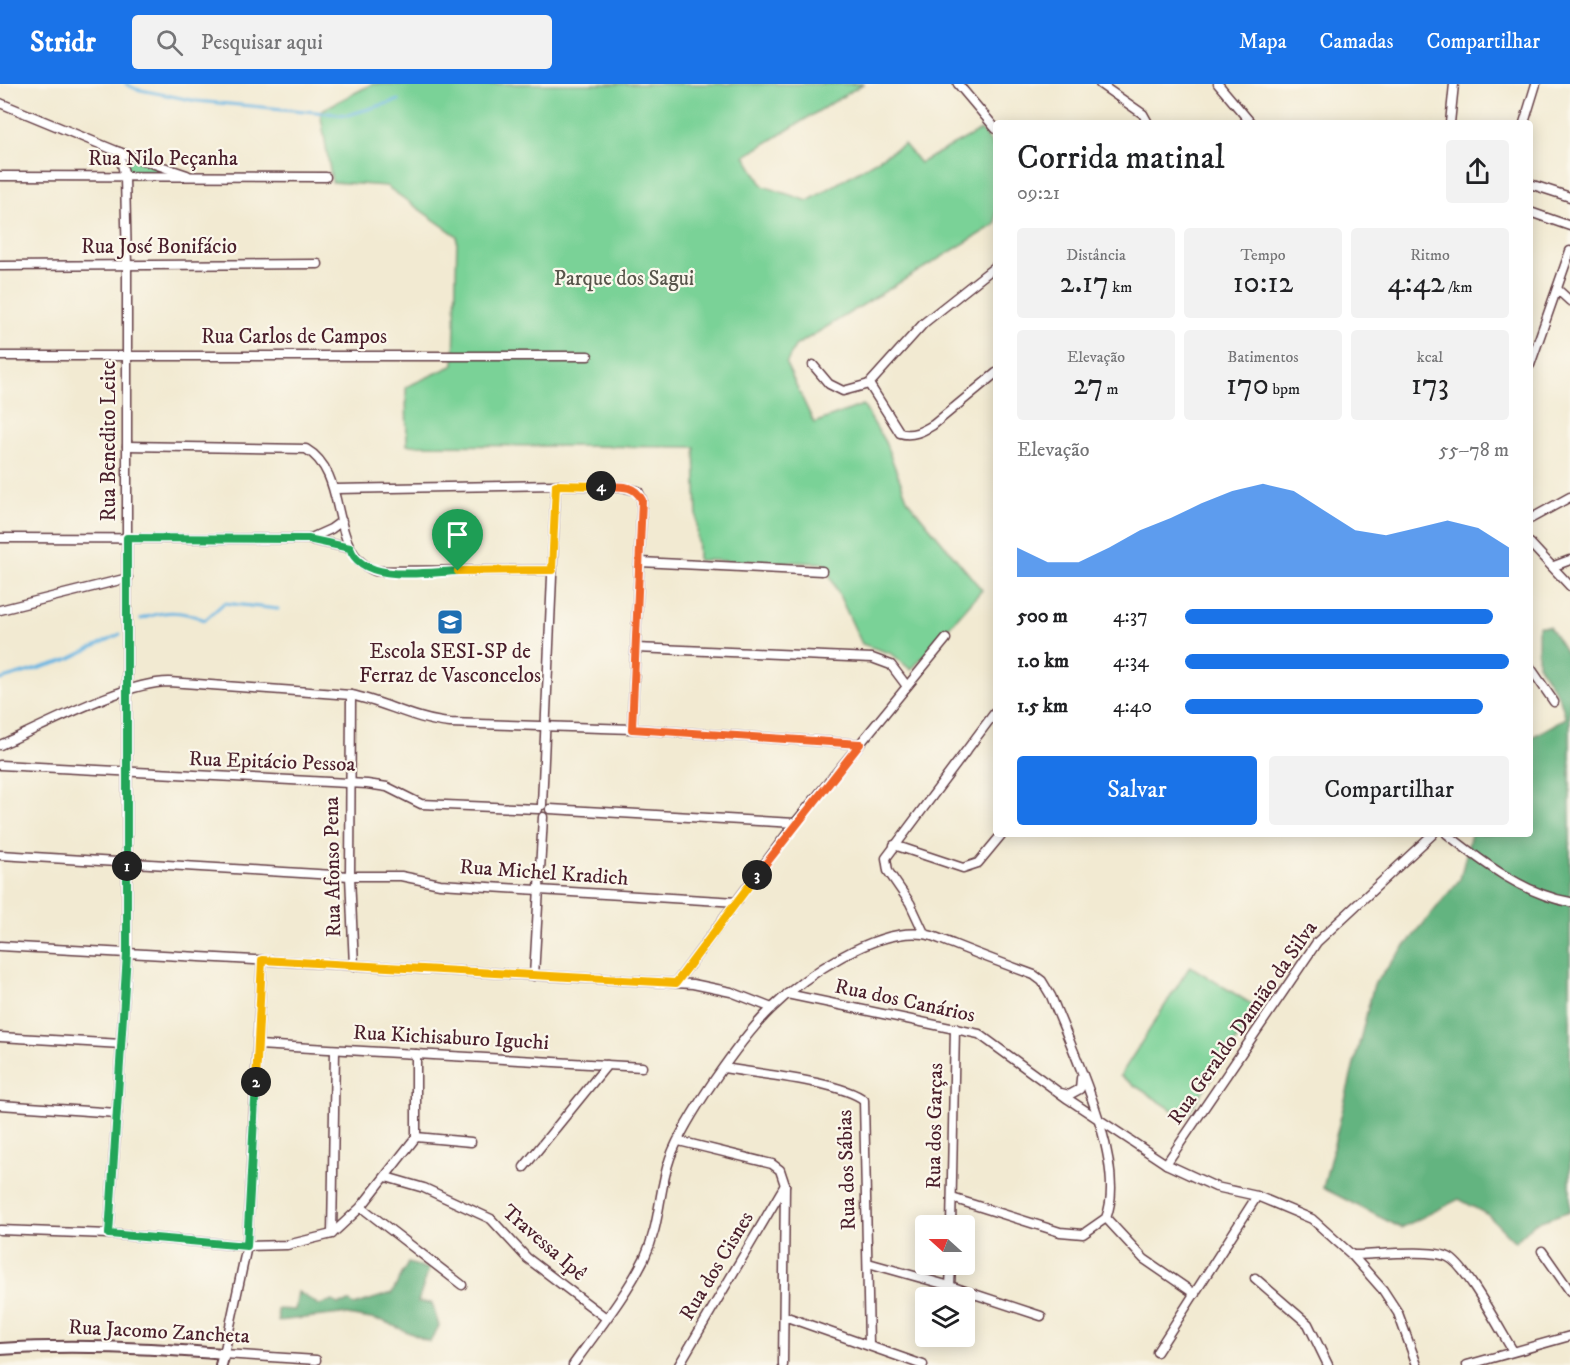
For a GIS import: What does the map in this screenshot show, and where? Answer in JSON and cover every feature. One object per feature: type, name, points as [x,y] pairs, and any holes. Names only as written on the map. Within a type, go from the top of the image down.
[{"type":"street","points":[[958,84],[993,125]]},
{"type":"street","points":[[1100,84],[1143,114],[1146,120]]},
{"type":"street","points":[[1218,84],[1248,120]]},
{"type":"street","points":[[1450,120],[1454,84]]},
{"type":"street","points":[[1525,120],[1536,84]]},
{"type":"street","points":[[0,103],[119,152],[196,178]]},
{"type":"street","name":"Rua Benedito Leite","points":[[109,1234],[127,954],[127,267],[124,177],[119,152]]},
{"type":"street","name":"Rua Nilo Peçanha","points":[[0,176],[326,177]]},
{"type":"street","points":[[1533,185],[1570,197]]},
{"type":"street","points":[[1533,213],[1570,226]]},
{"type":"street","points":[[1533,357],[1570,250]]},
{"type":"street","name":"Rua José Bonifácio","points":[[0,266],[318,264]]},
{"type":"street","points":[[813,365],[829,384],[843,391],[869,384],[924,323],[993,268]]},
{"type":"street","points":[[1557,289],[1570,301]]},
{"type":"street","name":"Rua Carlos de Campos","points":[[0,356],[588,356]]},
{"type":"street","points":[[869,384],[900,433],[912,434],[933,425],[993,375]]},
{"type":"street","points":[[127,446],[306,449],[318,459],[336,489],[342,521],[350,548],[356,559],[365,567],[385,573],[552,570]]},
{"type":"street","points":[[336,489],[556,485],[622,487],[638,491],[642,500],[632,729]]},
{"type":"street","points":[[534,976],[556,485]]},
{"type":"street","points":[[1533,517],[1570,497]]},
{"type":"street","points":[[308,539],[328,531],[342,521]]},
{"type":"street","points":[[0,538],[308,539],[350,548]]},
{"type":"street","points":[[1533,546],[1570,586]]},
{"type":"street","points":[[1554,566],[1570,560]]},
{"type":"street","points":[[640,562],[822,571]]},
{"type":"street","points":[[0,610],[128,578]]},
{"type":"street","points":[[676,983],[795,824],[906,685],[946,639]]},
{"type":"street","points":[[636,648],[872,658],[891,665],[906,685]]},
{"type":"street","points":[[1533,671],[1554,702]]},
{"type":"street","points":[[0,745],[127,690],[148,683],[169,682],[310,690],[351,695],[426,721],[545,728],[632,729],[860,744]]},
{"type":"street","name":"Rua Afonso Pena","points":[[351,695],[350,876],[354,966]]},
{"type":"street","points":[[924,933],[910,903],[886,867],[886,858],[894,844],[993,715]]},
{"type":"street","name":"Rua Epitácio Pessoa","points":[[0,765],[127,774],[350,783],[387,787],[422,804],[795,824]]},
{"type":"street","points":[[894,844],[963,868],[978,863],[1000,837]]},
{"type":"street","name":"Rua Geraldo Damião da Silva","points":[[1166,1164],[1317,942],[1429,837]]},
{"type":"street","points":[[1450,837],[1509,877],[1533,890],[1570,902]]},
{"type":"street","name":"Rua Michel Kradich","points":[[0,855],[350,876],[401,876],[440,884],[539,892],[737,902]]},
{"type":"street","points":[[573,1365],[628,1288],[654,1236],[670,1158],[689,1120],[724,1068],[772,1008],[787,994],[826,966],[868,945],[896,936],[924,933],[1034,975],[1042,981],[1098,1119],[1112,1171],[1112,1198],[1106,1218],[1093,1229],[1074,1235],[952,1198]]},
{"type":"street","points":[[0,946],[676,983],[719,988],[772,1008]]},
{"type":"street","points":[[223,1359],[247,1246],[262,960]]},
{"type":"street","name":"Rua dos Canários","points":[[787,994],[955,1028],[989,1039],[1060,1093],[1166,1164],[1216,1187],[1257,1196],[1312,1219],[1352,1255],[1383,1290],[1398,1313],[1417,1365]]},
{"type":"street","name":"Rua dos Garças","points":[[951,1215],[955,1028]]},
{"type":"street","points":[[0,1036],[122,1044]]},
{"type":"street","name":"Rua Kichisaburo Iguchi","points":[[258,1045],[642,1067]]},
{"type":"street","points":[[332,1234],[335,1051]]},
{"type":"street","points":[[0,1230],[109,1234],[247,1246],[287,1245],[332,1234],[361,1207],[416,1137],[416,1054]]},
{"type":"street","points":[[524,1167],[607,1065]]},
{"type":"street","name":"Rua dos Sábias","points":[[724,1068],[821,1085],[864,1100],[869,1345]]},
{"type":"street","points":[[1060,1093],[1069,1095],[1080,1089],[1082,1077]]},
{"type":"street","points":[[0,1105],[117,1113]]},
{"type":"street","points":[[416,1137],[471,1142]]},
{"type":"street","points":[[679,1141],[772,1164],[780,1170],[785,1185],[783,1365]]},
{"type":"street","name":"Travessa Ipê","points":[[386,1177],[424,1188],[491,1220],[527,1258],[606,1318]]},
{"type":"street","name":"Rua dos Cisnes","points":[[679,1365],[785,1185]]},
{"type":"street","points":[[1157,1352],[1257,1196]]},
{"type":"street","points":[[361,1207],[462,1285]]},
{"type":"street","points":[[1106,1218],[1144,1259],[1195,1294]]},
{"type":"street","points":[[1542,1251],[1570,1291]]},
{"type":"street","points":[[1352,1255],[1439,1255],[1453,1260],[1464,1272],[1514,1351]]},
{"type":"street","points":[[868,1263],[951,1286],[1041,1316]]},
{"type":"street","points":[[951,1275],[951,1286]]},
{"type":"street","points":[[1255,1278],[1308,1324],[1328,1365]]},
{"type":"street","points":[[784,1316],[923,1365]]},
{"type":"street","points":[[1467,1365],[1570,1336]]},
{"type":"street","name":"Rua Jacomo Zancheta","points":[[0,1349],[108,1346],[223,1359],[316,1360]]},
{"type":"green space","name":"Parque dos Sagui","points":[[372,84],[863,84],[745,156],[763,186],[808,201],[904,144],[920,163],[981,130],[993,145],[993,226],[795,346],[786,364],[814,423],[863,405],[885,442],[908,501],[982,590],[911,670],[892,654],[862,644],[824,563],[698,560],[695,447],[407,445],[406,387],[454,365],[457,236],[386,186],[332,182],[320,111]]},
{"type":"green space","points":[[125,156],[193,178],[127,177]]},
{"type":"green space","points":[[1538,626],[1549,626],[1570,659],[1570,1211],[1535,1223],[1515,1242],[1488,1215],[1459,1199],[1401,1228],[1323,1188],[1374,984],[1460,879],[1470,837],[1533,837],[1533,736],[1566,718],[1560,699],[1538,664]]},
{"type":"green space","points":[[1190,966],[1258,1008],[1185,1118],[1120,1076]]},
{"type":"green space","points":[[408,1263],[429,1269],[418,1302],[432,1303],[439,1326],[430,1342],[383,1321],[341,1314],[278,1321],[277,1309],[295,1310],[298,1292],[319,1305],[333,1301],[338,1304],[350,1302],[354,1305],[392,1293]]},
{"type":"waterway","points":[[126,84],[136,89],[196,101],[348,115],[399,100]]},
{"type":"waterway","points":[[141,619],[173,612],[205,620],[224,603],[278,609]]},
{"type":"waterway","points":[[0,680],[67,660],[120,634]]},
{"type":"place","name":"Escola SESI-SP de Ferraz de Vasconcelos","points":[[450,622]]},
{"type":"route","points":[[556,485],[622,487],[638,491],[642,500],[632,729],[860,744],[795,824],[676,983],[262,960],[247,1246],[109,1234],[127,954],[127,538],[318,539],[350,548],[356,559],[365,567],[375,571],[385,573],[458,571],[552,570],[555,549],[556,485]]}]
